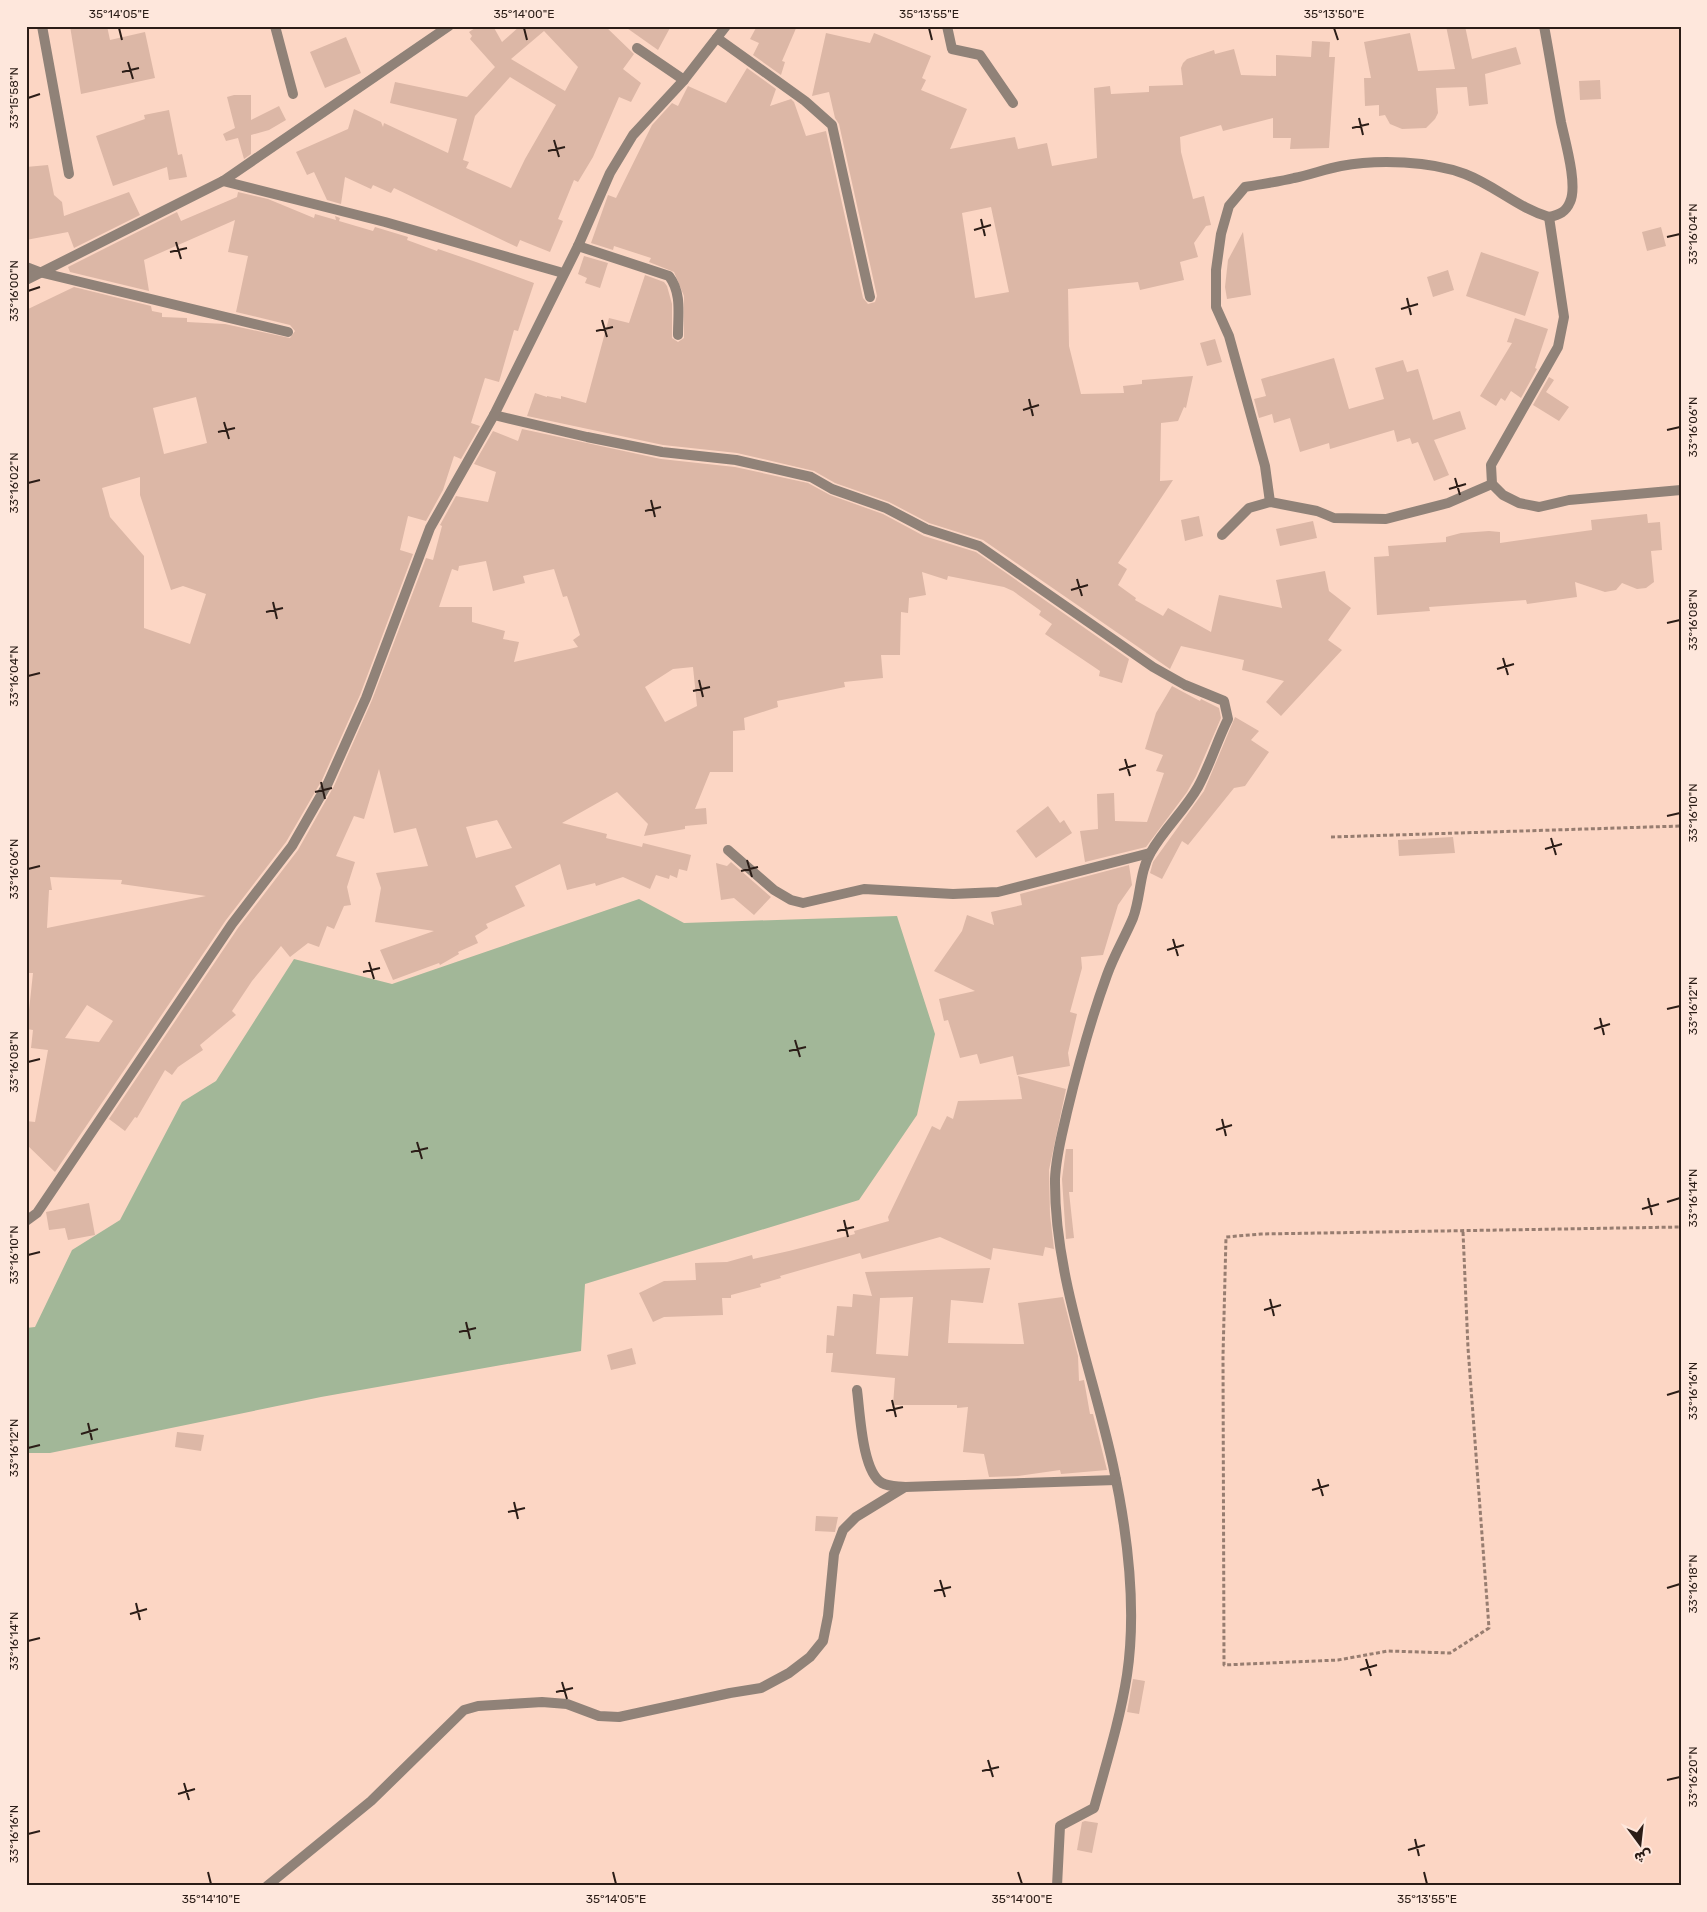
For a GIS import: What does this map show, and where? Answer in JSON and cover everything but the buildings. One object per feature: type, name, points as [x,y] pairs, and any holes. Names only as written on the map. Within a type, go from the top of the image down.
[{"type":"street","points":[[42,26],[69,174]]},
{"type":"street","points":[[275,26],[293,94]]},
{"type":"street","points":[[26,280],[223,182],[449,26]]},
{"type":"street","points":[[26,1221],[37,1213],[232,924],[292,846],[328,782],[366,698],[430,528],[494,415],[578,246],[610,173],[633,135],[684,80],[726,26]]},
{"type":"street","points":[[947,26],[952,48],[980,55],[1013,103]]},
{"type":"street","points":[[1270,502],[1265,466],[1229,336],[1216,306],[1216,270],[1220,234],[1229,206],[1245,187],[1295,178],[1342,166],[1390,163],[1428,165],[1464,174],[1496,188],[1530,211],[1549,217],[1559,215],[1566,210],[1571,200],[1571,177],[1544,26]]},
{"type":"street","points":[[717,38],[805,101],[832,125],[870,297]]},
{"type":"street","points":[[638,48],[684,80]]},
{"type":"street","points":[[223,182],[385,222],[563,273]]},
{"type":"street","points":[[1549,217],[1564,316],[1563,331],[1558,347],[1491,465],[1492,484],[1503,495],[1519,503],[1539,507],[1569,500],[1681,490]]},
{"type":"street","points":[[578,246],[669,276],[675,284],[678,297],[678,335]]},
{"type":"street","points":[[26,267],[39,272],[288,332]]},
{"type":"street","points":[[494,415],[662,452],[736,460],[811,477],[832,489],[886,508],[926,529],[979,546],[1153,667],[1185,684],[1224,701],[1228,719],[1215,744],[1197,789],[1150,853],[1142,877],[1134,916],[1106,976],[1073,1083],[1060,1135],[1055,1180],[1062,1258],[1116,1480],[1128,1565],[1130,1635],[1127,1672],[1120,1710],[1094,1808],[1060,1826],[1056,1886]]},
{"type":"street","points":[[1222,535],[1249,508],[1270,502],[1317,511],[1334,518],[1386,519],[1448,503],[1492,484]]},
{"type":"street","points":[[728,850],[774,890],[791,900],[803,903],[864,889],[946,894],[998,892],[1150,853]]},
{"type":"street","points":[[857,1390],[870,1472],[881,1483],[905,1487],[1116,1480]]},
{"type":"street","points":[[267,1886],[371,1801],[464,1710],[478,1706],[542,1702],[567,1704],[599,1716],[619,1717],[730,1692],[761,1688],[789,1673],[810,1657],[823,1641],[828,1616],[834,1554],[843,1530],[856,1518],[905,1487]]},
{"type":"path","points":[[1331,837],[1681,826]]},
{"type":"path","points":[[1463,1232],[1468,1348],[1490,1628],[1450,1653],[1388,1650],[1338,1660],[1224,1666],[1223,1356],[1226,1237],[1261,1234],[1681,1227]]},
{"type":"green space","points":[[639,899],[684,923],[897,916],[935,1034],[917,1115],[859,1200],[585,1284],[581,1351],[321,1397],[50,1453],[26,1453],[26,1328],[35,1327],[72,1250],[120,1220],[182,1102],[216,1081],[294,959],[392,984]]}]
